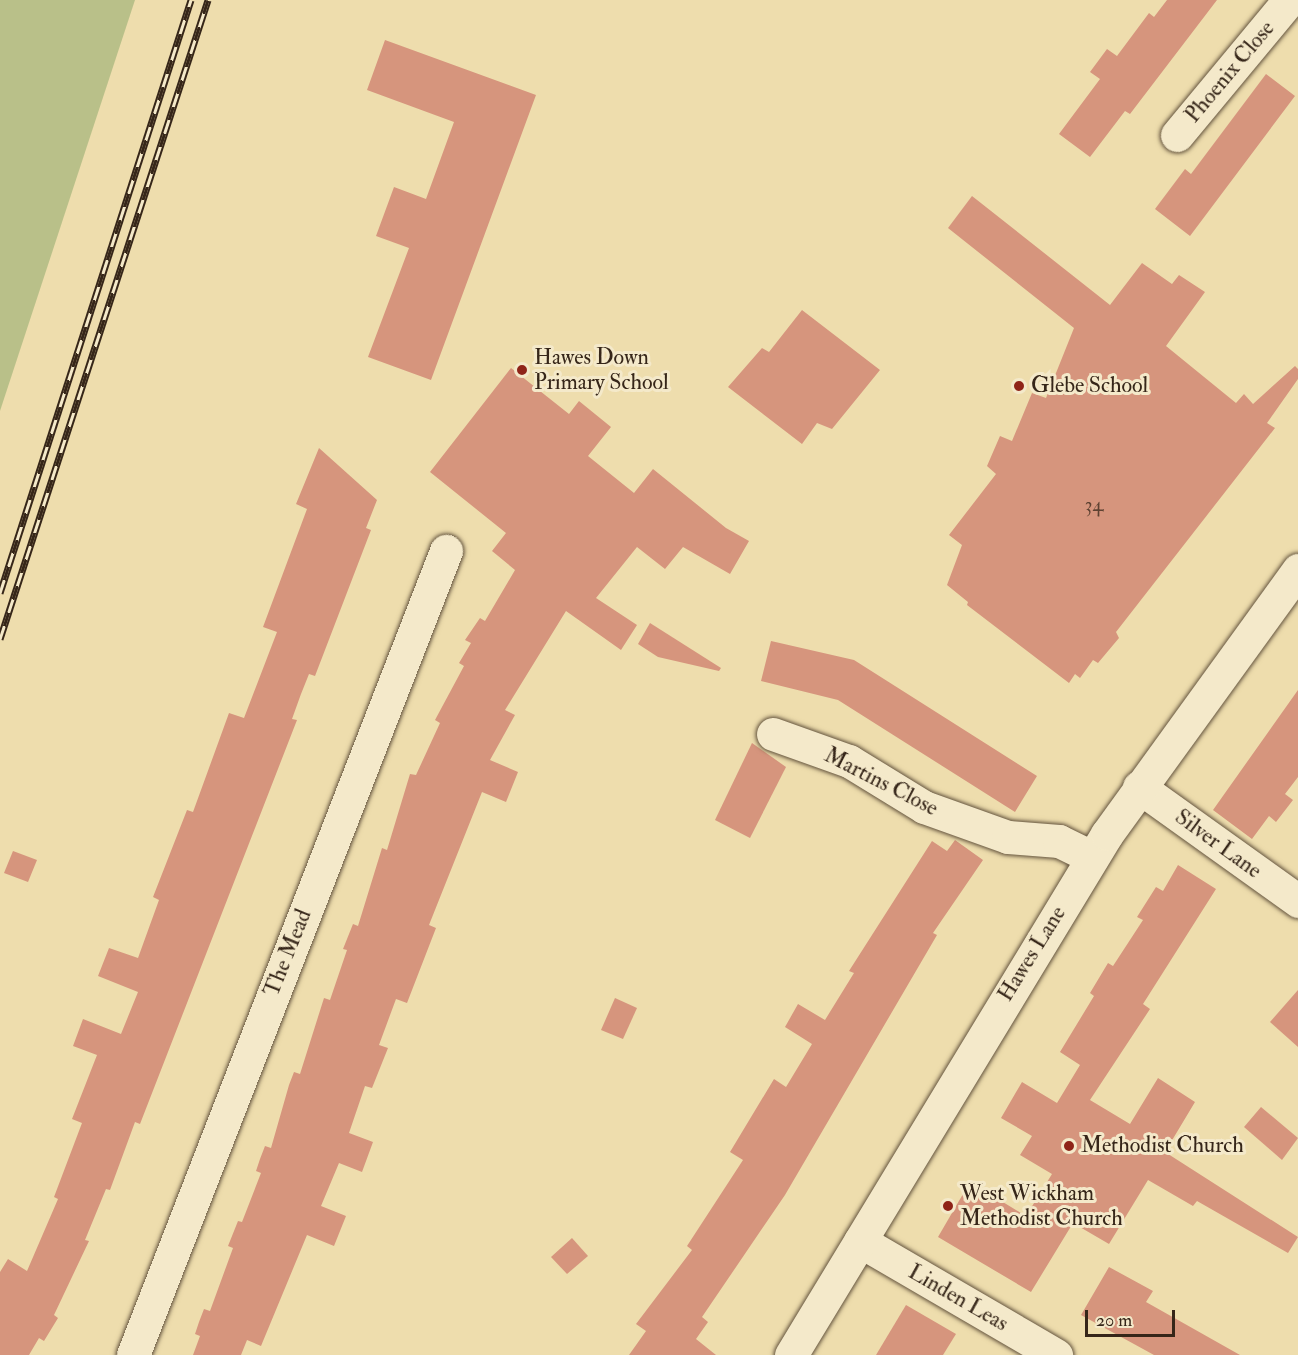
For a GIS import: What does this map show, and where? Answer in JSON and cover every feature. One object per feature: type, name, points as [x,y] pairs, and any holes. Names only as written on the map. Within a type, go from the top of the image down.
[{"type":"street","name":"Phoenix Close","points":[[1177,135],[1290,11]]},
{"type":"street","name":"The Mead","points":[[133,1355],[446,551]]},
{"type":"street","name":"Hawes Lane","points":[[791,1355],[1092,857],[1139,787],[1298,570]]},
{"type":"street","name":"Martins Close","points":[[773,734],[849,761],[924,807],[1008,837],[1059,841],[1092,857]]},
{"type":"street","name":"Silver Lane","points":[[1139,787],[1298,902]]},
{"type":"street","name":"Linden Leas","points":[[860,1241],[1056,1355]]},
{"type":"green space","points":[[0,0],[135,0],[0,411]]},
{"type":"building","points":[[1167,0],[1217,0],[1130,114],[1125,111],[1090,157],[1059,134],[1100,79],[1090,72],[1107,49],[1117,56],[1149,13],[1154,17]]},
{"type":"building","points":[[385,40],[536,95],[431,380],[368,357],[409,248],[376,236],[394,187],[426,199],[454,122],[367,90]]},
{"type":"building","points":[[1266,74],[1295,96],[1190,236],[1155,209],[1185,169],[1191,174]]},
{"type":"building","points":[[972,196],[1110,305],[1142,263],[1172,284],[1179,275],[1205,292],[1166,346],[1236,403],[1244,394],[1253,404],[1295,366],[1298,369],[1298,379],[1267,423],[1275,428],[1116,632],[1119,638],[1098,663],[1093,660],[1080,678],[1075,674],[1069,683],[967,605],[968,602],[947,585],[962,545],[949,535],[996,474],[987,466],[1000,436],[1012,441],[1032,393],[1046,398],[1074,328],[948,228]]},
{"type":"building","points":[[802,310],[880,370],[832,429],[817,423],[802,444],[728,387],[762,348],[769,352]]},
{"type":"building","points":[[511,368],[569,414],[579,401],[611,427],[588,456],[634,493],[653,469],[726,528],[749,541],[730,574],[683,547],[665,569],[637,547],[596,598],[637,625],[621,650],[566,611],[505,710],[515,715],[490,760],[518,772],[506,802],[482,792],[429,925],[436,928],[407,1003],[396,999],[379,1045],[388,1048],[372,1088],[365,1086],[349,1133],[373,1142],[362,1172],[339,1163],[321,1206],[346,1216],[334,1246],[307,1235],[261,1346],[247,1340],[241,1355],[193,1355],[200,1336],[195,1334],[199,1322],[204,1309],[210,1311],[233,1248],[228,1246],[238,1221],[242,1222],[261,1173],[256,1171],[265,1146],[271,1148],[294,1072],[300,1074],[324,998],[330,1000],[347,950],[343,949],[353,924],[358,926],[382,848],[387,850],[410,774],[416,775],[440,723],[435,720],[464,666],[459,663],[471,643],[465,640],[480,618],[485,621],[515,570],[492,551],[506,533],[430,472]]},
{"type":"building","points":[[319,448],[377,500],[366,528],[371,530],[315,676],[309,674],[301,694],[292,719],[297,720],[140,1124],[135,1122],[110,1190],[106,1189],[85,1240],[89,1241],[54,1315],[58,1318],[44,1341],[39,1338],[29,1355],[0,1355],[0,1272],[8,1259],[27,1271],[58,1199],[54,1197],[82,1123],[72,1119],[97,1055],[73,1046],[83,1019],[121,1034],[138,992],[98,976],[109,948],[138,958],[159,900],[153,897],[187,810],[193,812],[229,713],[244,718],[277,632],[263,627],[307,509],[296,504]]},
{"type":"building","points":[[650,623],[721,668],[719,671],[658,657],[638,644]]},
{"type":"building","points":[[771,641],[854,660],[1037,776],[1015,812],[838,700],[761,681]]},
{"type":"building","points":[[1298,690],[1298,777],[1285,794],[1293,800],[1276,822],[1269,816],[1252,839],[1213,810]]},
{"type":"building","points":[[752,743],[786,767],[750,838],[715,820]]},
{"type":"building","points":[[955,840],[983,860],[933,933],[937,935],[785,1195],[702,1317],[708,1322],[696,1339],[716,1355],[629,1355],[646,1331],[636,1324],[692,1250],[687,1246],[743,1160],[730,1152],[774,1079],[786,1087],[812,1044],[785,1027],[798,1004],[825,1020],[854,973],[849,971],[932,841],[947,851]]},
{"type":"building","points":[[13,851],[37,860],[28,882],[4,873]]},
{"type":"building","points":[[1178,865],[1216,889],[1143,1004],[1150,1009],[1090,1100],[1130,1124],[1158,1078],[1195,1102],[1165,1152],[1298,1237],[1288,1253],[1197,1201],[1193,1206],[1148,1180],[1109,1244],[1073,1223],[1031,1292],[938,1237],[970,1182],[1026,1216],[1052,1174],[1020,1155],[1032,1136],[1001,1118],[1022,1082],[1057,1103],[1080,1065],[1060,1052],[1094,996],[1090,993],[1108,963],[1113,966],[1143,920],[1137,917],[1156,887],[1163,891]]},
{"type":"building","points":[[1298,990],[1298,1047],[1270,1022]]},
{"type":"building","points":[[615,998],[637,1008],[623,1039],[601,1030]]},
{"type":"building","points":[[1261,1107],[1298,1138],[1282,1160],[1244,1127]]},
{"type":"building","points":[[572,1238],[588,1256],[567,1274],[551,1257]]},
{"type":"building","points":[[1109,1267],[1153,1291],[1146,1302],[1240,1355],[1154,1355],[1081,1315]]},
{"type":"building","points":[[906,1305],[956,1334],[943,1355],[876,1355]]},
{"type":"railway","points":[[0,593],[191,0]]},
{"type":"railway","points":[[0,639],[208,0]]},
{"type":"place","name":"Hawes Down Primary School","points":[[522,370]]},
{"type":"place","name":"Glebe School","points":[[1019,386]]},
{"type":"place","name":"Methodist Church","points":[[1069,1146]]},
{"type":"place","name":"West Wickham Methodist Church","points":[[948,1206]]}]
